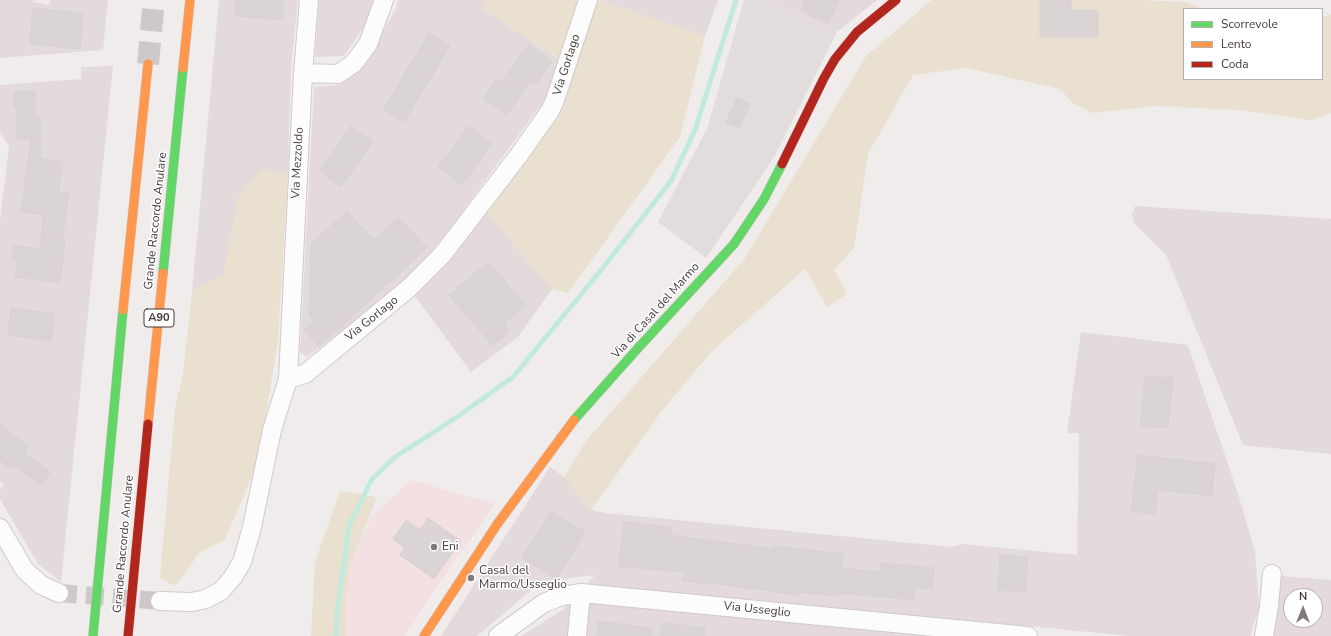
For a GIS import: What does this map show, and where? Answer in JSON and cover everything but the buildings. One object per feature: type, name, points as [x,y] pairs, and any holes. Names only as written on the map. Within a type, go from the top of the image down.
[{"type":"main road","name":"Grande Raccordo Anulare","points":[[128,636],[190,0]]},
{"type":"main road","name":"Via di Casal del Marmo","points":[[424,636],[498,523],[572,423],[639,347],[734,244],[764,199],[834,59],[857,32],[896,0]]},
{"type":"main road","name":"Grande Raccordo Anulare","points":[[93,636],[111,428],[148,64]]},
{"type":"street","name":"Via Mezzoldo","points":[[288,379],[303,73],[309,0]]},
{"type":"street","points":[[303,73],[338,74],[353,64],[368,44],[374,32],[384,0]]},
{"type":"street","name":"Via Gorlago","points":[[288,379],[305,374],[409,288],[442,255],[519,155],[550,111],[588,0]]},
{"type":"street","points":[[160,601],[192,602],[206,599],[224,587],[240,566],[252,527],[272,430],[288,379]]},
{"type":"street","points":[[0,528],[24,569],[30,576],[41,585],[59,594]]},
{"type":"street","points":[[1264,636],[1272,574]]},
{"type":"street","points":[[577,636],[580,593]]},
{"type":"street","name":"Via Usseglio","points":[[498,636],[544,603],[562,596],[580,593],[1028,636]]},
{"type":"shaded area","points":[[0,0],[33,0],[33,2],[50,5],[50,0],[108,0],[103,50],[0,58]]},
{"type":"shaded area","points":[[219,0],[298,0],[291,66],[288,175],[262,170],[239,197],[224,274],[192,292]]},
{"type":"shaded area","points":[[319,0],[374,0],[368,21],[344,56],[315,57]]},
{"type":"shaded area","points":[[398,0],[485,0],[482,8],[560,60],[551,88],[543,102],[449,230],[418,268],[393,292],[307,357],[300,352],[314,87],[338,85],[349,79],[380,37],[395,11]]},
{"type":"shaded area","points":[[485,0],[580,0],[560,60],[482,8]]},
{"type":"shaded area","points":[[598,0],[718,0],[705,36]]},
{"type":"shaded area","points":[[598,0],[705,36],[680,137],[568,293],[552,289],[485,210],[561,114]]},
{"type":"shaded area","points":[[744,0],[770,0],[837,32],[774,157],[706,258],[658,222],[707,129]]},
{"type":"shaded area","points":[[770,0],[877,0],[837,32]]},
{"type":"shaded area","points":[[932,0],[1141,0],[1185,2],[1202,8],[1183,8],[1183,80],[1323,80],[1323,18],[1331,14],[1331,113],[1311,120],[1238,110],[1156,106],[1093,113],[1074,104],[1060,89],[966,68],[913,75],[868,154],[854,248],[834,270],[847,294],[827,307],[805,269],[712,351],[661,412],[591,510],[564,477],[586,441],[745,258],[866,56]]},
{"type":"shaded area","points":[[113,66],[61,582],[38,564],[0,499],[0,490],[4,485],[0,481],[0,221],[9,146],[0,133],[0,85],[81,79],[81,67]]},
{"type":"shaded area","points":[[262,169],[288,175],[278,340],[259,459],[225,540],[200,552],[175,586],[160,578],[175,408],[183,374],[192,292],[224,274],[238,197]]},
{"type":"shaded area","points":[[1135,206],[1331,219],[1331,454],[1243,445],[1166,255],[1134,223],[1132,215]]},
{"type":"shaded area","points":[[485,210],[552,289],[518,337],[471,372],[414,295]]},
{"type":"shaded area","points":[[1081,332],[1188,345],[1240,500],[1255,552],[1259,608],[1250,636],[1129,636],[1028,626],[1025,636],[521,636],[564,609],[595,575],[541,582],[477,636],[441,636],[550,467],[564,477],[591,510],[606,513],[952,547],[961,544],[1077,555],[1079,433],[1067,433]]},
{"type":"shaded area","points":[[411,480],[495,504],[434,591],[405,636],[345,636],[349,569],[371,517]]},
{"type":"shaded area","points":[[340,491],[377,497],[349,569],[345,636],[311,636],[315,562]]},
{"type":"shaded area","points":[[1280,576],[1331,580],[1331,636],[1269,636]]},
{"type":"waterway","points":[[336,636],[337,612],[349,526],[372,479],[395,457],[454,419],[513,377],[602,269],[671,181],[695,130],[736,0]]},
{"type":"tunnel","points":[[148,64],[154,0]]},
{"type":"tunnel","points":[[59,593],[160,601]]},
{"type":"traffic: fast","points":[[163,273],[183,68]]},
{"type":"traffic: fast","points":[[574,420],[734,244],[764,199],[782,164]]},
{"type":"traffic: fast","points":[[93,636],[123,310]]},
{"type":"traffic: slow","points":[[183,68],[190,0]]},
{"type":"traffic: slow","points":[[123,310],[148,64]]},
{"type":"traffic: slow","points":[[148,424],[163,273]]},
{"type":"traffic: slow","points":[[424,636],[498,523],[574,420]]},
{"type":"traffic: jam","points":[[782,164],[824,78],[835,59],[857,32],[896,0]]},
{"type":"traffic: jam","points":[[128,636],[148,424]]},
{"type":"place","name":"Eni","points":[[434,547]]},
{"type":"place","name":"Casal del Marmo/Usseglio","points":[[471,578]]}]
